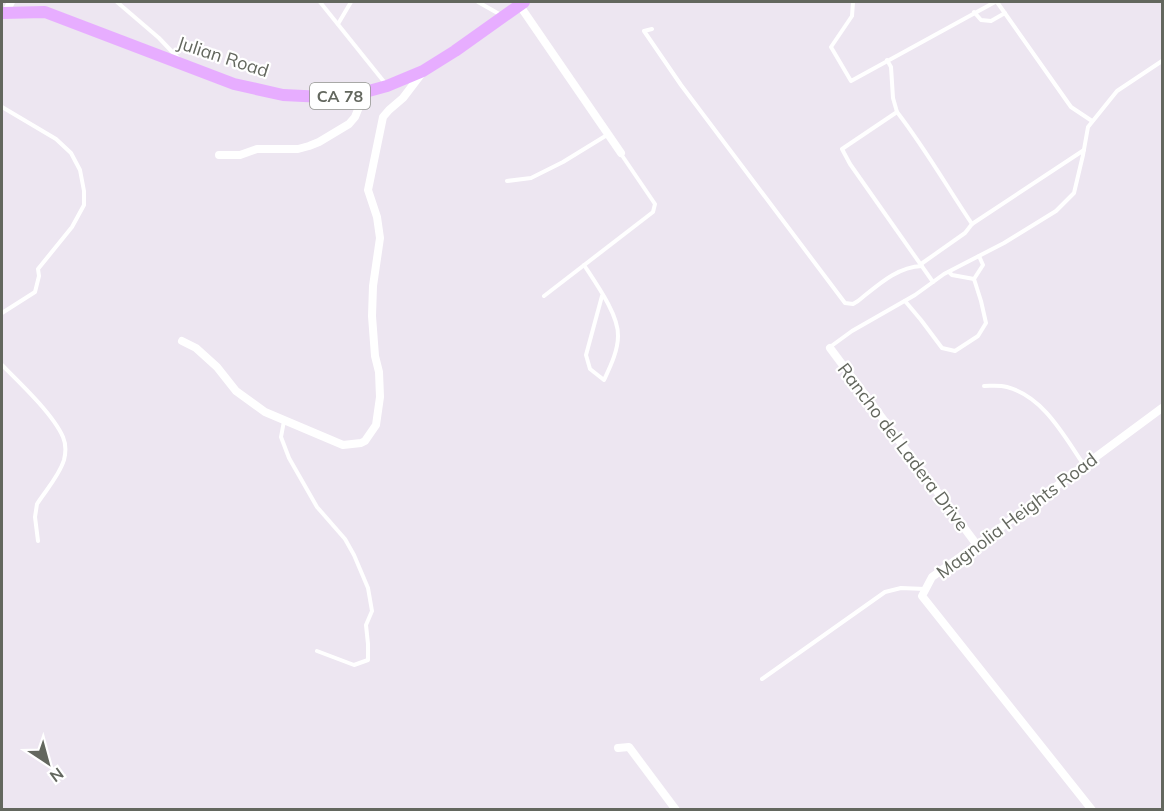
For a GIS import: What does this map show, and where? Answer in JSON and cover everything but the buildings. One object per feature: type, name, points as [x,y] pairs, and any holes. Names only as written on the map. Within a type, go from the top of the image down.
[{"type":"main road","name":"Julian Road","points":[[6,9],[45,12],[234,84],[283,95],[324,97],[365,92],[423,72],[520,2]]},
{"type":"street","points":[[520,2],[621,153]]},
{"type":"street","points":[[182,341],[196,348],[217,367],[236,391],[265,412],[343,445],[365,441],[376,425],[379,389],[372,316],[373,286],[380,238],[377,217],[368,190],[383,117],[423,72]]},
{"type":"street","points":[[219,155],[240,155],[256,149],[298,148],[319,142],[349,124],[355,117],[365,92]]},
{"type":"street","name":"Rancho del Ladera Drive","points":[[830,348],[977,545]]},
{"type":"street","name":"Magnolia Heights Road","points":[[1092,810],[922,596],[932,577],[1162,408]]},
{"type":"street","points":[[618,748],[629,747],[676,810]]},
{"type":"lane","points":[[117,2],[159,38],[184,65]]},
{"type":"lane","points":[[320,2],[387,86]]},
{"type":"lane","points":[[338,24],[351,2]]},
{"type":"lane","points":[[478,2],[502,17]]},
{"type":"lane","points":[[854,2],[852,16],[831,47],[851,81],[996,2],[1071,107],[1092,121]]},
{"type":"lane","points":[[974,12],[981,20],[991,21],[1005,13]]},
{"type":"lane","points":[[652,29],[644,31],[681,85],[845,303],[853,304],[858,301],[893,274],[921,265],[965,233],[972,224],[1084,149]]},
{"type":"lane","points":[[887,60],[891,67],[892,90],[897,112],[914,134],[972,224]]},
{"type":"lane","points":[[830,348],[852,331],[905,301],[949,272],[1004,243],[1056,211],[1074,192],[1088,127],[1092,121],[1117,91],[1162,61]]},
{"type":"lane","points":[[2,107],[56,139],[71,153],[80,170],[84,205],[72,227],[38,269],[39,276],[35,292],[2,313]]},
{"type":"lane","points":[[897,112],[842,149],[856,173],[933,282]]},
{"type":"lane","points":[[507,181],[531,178],[608,135]]},
{"type":"lane","points":[[544,296],[653,212],[655,204],[621,153]]},
{"type":"lane","points":[[974,279],[984,266],[979,256]]},
{"type":"lane","points":[[584,264],[612,312],[618,335],[612,364],[604,380],[590,369],[586,355],[602,296]]},
{"type":"lane","points":[[949,272],[974,279]]},
{"type":"lane","points":[[905,301],[942,348],[955,351],[978,336],[986,323],[974,279]]},
{"type":"lane","points":[[2,365],[53,421],[62,434],[65,444],[64,460],[36,504],[38,541]]},
{"type":"lane","points":[[984,386],[1008,387],[1036,403],[1056,424],[1084,466]]},
{"type":"lane","points":[[284,420],[281,437],[290,458],[317,507],[345,538],[368,588],[372,611],[366,625],[368,660],[354,665],[317,651]]},
{"type":"lane","points":[[762,679],[885,592],[901,588],[926,589]]}]
